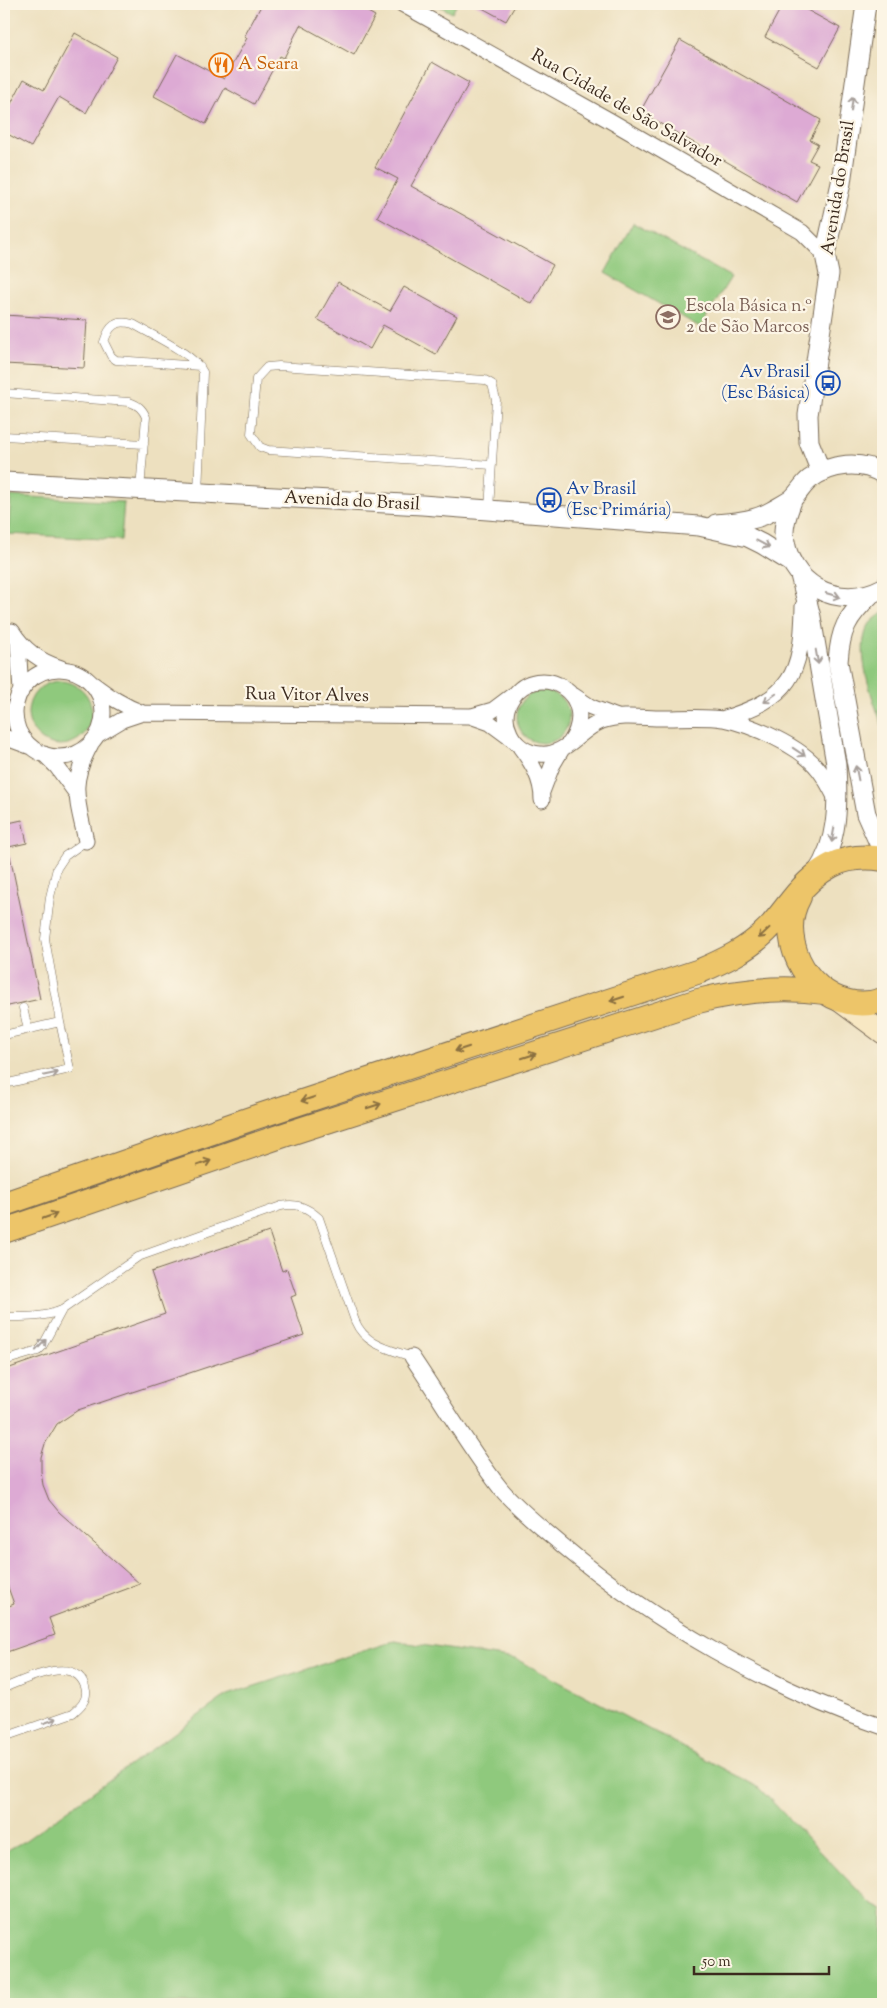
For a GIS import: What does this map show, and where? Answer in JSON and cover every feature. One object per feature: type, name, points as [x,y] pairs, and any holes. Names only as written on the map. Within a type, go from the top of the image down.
[{"type":"main road","points":[[4,1204],[253,1118],[700,971],[744,949],[765,932],[812,879],[832,864],[849,858],[868,857],[883,859]]},
{"type":"main road","points":[[812,879],[797,901],[791,920],[791,941],[798,961],[805,972],[831,995],[883,1033]]},
{"type":"main road","points":[[4,1231],[287,1134],[717,996],[761,991],[806,989],[858,1003],[883,1000]]},
{"type":"street","name":"Rua Cidade de São Salvador","points":[[402,4],[610,120],[802,232],[825,255]]},
{"type":"street","name":"Avenida do Brasil","points":[[699,526],[740,522],[770,512],[793,498],[800,488],[820,472],[809,442],[808,421],[829,274],[825,255],[841,183],[866,4]]},
{"type":"street","points":[[820,472],[830,468],[883,460]]},
{"type":"street","points":[[852,465],[866,467],[883,474]]},
{"type":"street","name":"Avenida do Brasil","points":[[4,482],[489,510],[699,526],[748,537],[762,544],[798,576],[815,588],[832,596],[851,598],[877,592]]},
{"type":"street","points":[[793,498],[784,530],[786,547],[798,576],[811,617],[836,764],[834,829],[829,852],[812,879]]},
{"type":"street","name":"Rua Vitor Alves","points":[[722,719],[760,705],[775,696],[791,677],[800,657],[803,638],[798,576]]},
{"type":"street","points":[[877,592],[854,610],[845,626],[839,641],[838,662],[856,770],[866,814],[883,852]]},
{"type":"street","name":"Rua Vitor Alves","points":[[19,697],[15,636],[30,652],[46,662],[85,676],[113,700],[142,713],[470,716],[494,710],[518,691],[534,682],[543,681],[561,686],[591,707],[618,717]]},
{"type":"street","points":[[4,719],[35,676],[55,669],[65,669]]},
{"type":"street","points":[[86,841],[76,793],[82,762],[102,724],[103,714],[99,693],[93,684]]},
{"type":"street","points":[[518,691],[512,698],[506,715],[510,733],[534,768],[542,796],[552,766],[579,726],[578,708],[569,691]]},
{"type":"street","points":[[19,697],[17,723],[26,742],[57,766],[76,793]]},
{"type":"street","name":"Rua Vitor Alves","points":[[4,738],[54,756],[70,755],[84,749],[94,738],[122,720],[142,713]]},
{"type":"street","name":"Rua Vitor Alves","points":[[470,716],[490,723],[517,744],[530,752],[540,754],[552,754],[566,746],[592,725],[618,717],[722,719],[775,738],[795,749],[818,768],[836,800]]},
{"type":"street","points":[[412,1357],[450,1418],[502,1489],[542,1528],[591,1569],[666,1621],[773,1682],[842,1714],[883,1727]]},
{"type":"lane","points":[[198,493],[203,372],[200,366],[186,355],[133,324],[123,321],[114,324],[107,333],[104,342],[111,356],[116,360],[200,366]]},
{"type":"lane","points":[[489,510],[492,465],[496,400],[492,384],[485,380],[279,366],[267,367],[256,379],[252,434],[260,447],[268,450],[492,465]]},
{"type":"lane","points":[[4,393],[129,402],[137,405],[143,410],[146,417],[140,490]]},
{"type":"lane","points":[[4,436],[144,444]]},
{"type":"lane","points":[[4,1084],[70,1069],[45,938],[50,898],[57,868],[65,856],[86,841]]},
{"type":"lane","points":[[23,1008],[28,1030]]},
{"type":"lane","points":[[4,1035],[60,1022]]},
{"type":"lane","points":[[4,1317],[43,1317],[62,1310],[138,1257],[290,1204],[310,1210],[319,1218],[355,1321],[362,1334],[377,1345],[412,1357]]},
{"type":"lane","points":[[4,1360],[38,1351],[62,1310]]},
{"type":"lane","points":[[4,1688],[49,1671],[59,1670],[75,1674],[80,1678],[86,1691],[81,1707],[73,1713],[4,1737]]},
{"type":"green space","points":[[436,4],[457,4],[452,13]]},
{"type":"green space","points":[[633,223],[731,277],[700,327],[605,273]]},
{"type":"green space","points":[[11,496],[124,502],[121,540],[8,534]]},
{"type":"green space","points":[[883,612],[883,728],[867,676],[863,648],[869,625]]},
{"type":"green space","points":[[54,681],[66,681],[83,690],[90,701],[92,713],[90,725],[83,736],[66,745],[54,745],[42,740],[33,731],[28,719],[28,707],[33,695],[42,686]]},
{"type":"green space","points":[[538,691],[548,691],[562,698],[569,712],[569,722],[562,736],[548,743],[538,743],[528,739],[521,732],[517,722],[517,712],[521,702],[528,695]]},
{"type":"green space","points":[[394,1641],[516,1659],[758,1787],[871,1904],[883,1910],[883,2004],[4,2004],[4,1852],[26,1840],[227,1695]]},
{"type":"building","points":[[262,4],[354,4],[375,16],[354,55],[300,25],[284,58],[280,56],[254,104],[225,88],[206,124],[154,96],[177,54],[224,79],[247,38],[244,37]]},
{"type":"building","points":[[475,4],[516,4],[506,21]]},
{"type":"building","points":[[783,4],[796,4],[840,28],[819,67],[765,37]]},
{"type":"building","points":[[75,33],[117,57],[86,113],[59,97],[31,147],[4,132],[4,117],[24,79],[44,90]]},
{"type":"building","points":[[680,40],[821,120],[810,140],[818,144],[809,160],[818,164],[797,202],[640,112]]},
{"type":"building","points":[[432,62],[469,83],[411,186],[553,265],[532,304],[377,217],[398,179],[375,167]]},
{"type":"building","points":[[338,282],[390,311],[404,287],[457,316],[436,354],[383,325],[370,349],[317,319]]},
{"type":"building","points":[[4,315],[87,320],[84,368],[4,364]]},
{"type":"building","points":[[22,820],[27,843],[4,848],[4,824]]},
{"type":"building","points":[[10,856],[40,999],[4,1007],[4,857]]},
{"type":"building","points":[[269,1232],[282,1271],[287,1269],[296,1295],[291,1297],[304,1335],[78,1410],[57,1424],[45,1444],[41,1457],[43,1485],[49,1500],[59,1512],[140,1584],[49,1618],[55,1635],[4,1653],[4,1608],[14,1604],[4,1576],[4,1370],[165,1314],[151,1272]]},
{"type":"place","name":"A Seara","points":[[221,65]]},
{"type":"place","name":"Escola Básica n.º 2 de São Marcos","points":[[668,317]]},
{"type":"place","name":"Av Brasil (Esc Básica)","points":[[828,383]]},
{"type":"place","name":"Av Brasil (Esc Primária)","points":[[549,500]]}]
